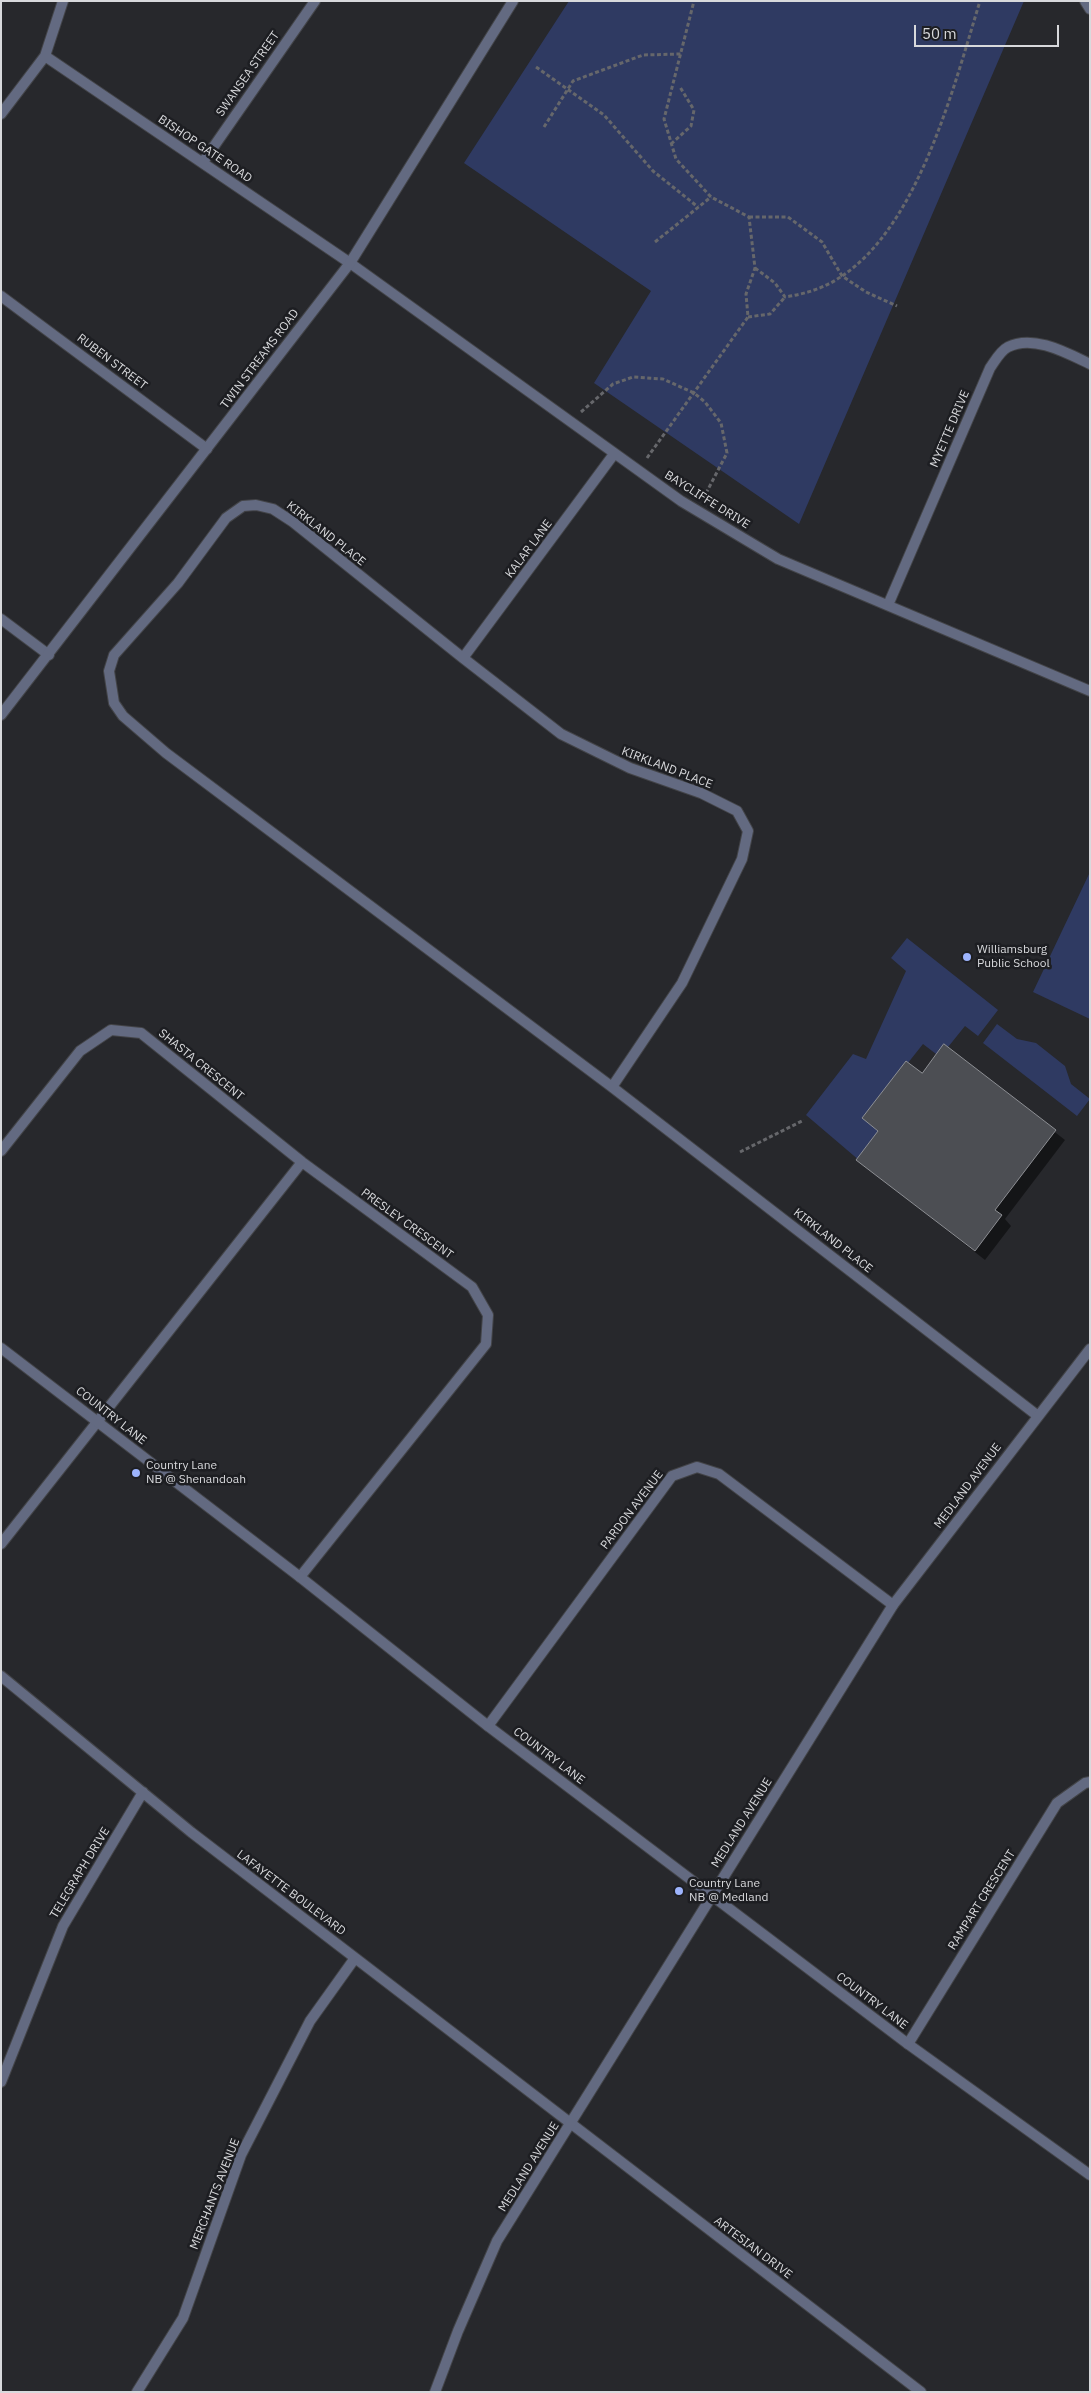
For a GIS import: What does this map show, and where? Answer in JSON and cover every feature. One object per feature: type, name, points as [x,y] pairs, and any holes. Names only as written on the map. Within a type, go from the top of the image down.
[{"type":"street","points":[[1,114],[45,56],[63,1]]},
{"type":"street","name":"SWANSEA STREET","points":[[203,162],[315,1]]},
{"type":"street","name":"TWIN STREAMS ROAD","points":[[1,715],[350,263],[513,1]]},
{"type":"street","points":[[1085,1],[1090,9]]},
{"type":"street","name":"BISHOP GATE ROAD","points":[[45,56],[350,263]]},
{"type":"street","name":"BAYCLIFFE DRIVE","points":[[350,263],[638,471],[697,511],[778,559],[1090,691]]},
{"type":"street","name":"RUBEN STREET","points":[[1,296],[207,449]]},
{"type":"street","name":"MYETTE DRIVE","points":[[888,605],[990,368],[1000,353],[1008,347],[1032,343],[1064,352],[1090,364]]},
{"type":"street","name":"KALAR LANE","points":[[462,658],[614,454]]},
{"type":"street","name":"KIRKLAND PLACE","points":[[612,1087],[682,983],[742,859],[748,831],[737,811],[701,793],[630,768],[561,734],[462,658],[293,522],[273,509],[256,505],[243,506],[226,518],[178,583],[114,655],[108,671],[114,703],[123,716],[166,752],[612,1087],[1038,1416]]},
{"type":"street","points":[[1,619],[49,655]]},
{"type":"street","name":"SHASTA CRESCENT","points":[[1,1150],[80,1052],[111,1030],[141,1033],[302,1162]]},
{"type":"street","points":[[1,1544],[302,1162]]},
{"type":"street","name":"PRESLEY CRESCENT","points":[[300,1578],[486,1344],[488,1315],[472,1287],[302,1162]]},
{"type":"street","name":"COUNTRY LANE","points":[[1,1348],[300,1578],[488,1726],[908,2044],[1090,2175]]},
{"type":"street","name":"MEDLAND AVENUE","points":[[437,2391],[458,2331],[498,2241],[711,1895],[893,1606],[1090,1349]]},
{"type":"street","name":"PARDON AVENUE","points":[[488,1726],[672,1476],[697,1467],[719,1474],[893,1606]]},
{"type":"street","name":"LAFAYETTE BOULEVARD","points":[[1,1676],[191,1832],[570,2124]]},
{"type":"street","name":"RAMPART CRESCENT","points":[[908,2044],[1057,1803],[1085,1783],[1090,1782]]},
{"type":"street","name":"TELEGRAPH DRIVE","points":[[1,2082],[63,1926],[142,1792]]},
{"type":"street","name":"MERCHANTS AVENUE","points":[[138,2392],[183,2318],[241,2155],[310,2020],[355,1958]]},
{"type":"street","name":"ARTESIAN DRIVE","points":[[570,2124],[920,2392]]},
{"type":"path","points":[[694,1],[664,119],[676,159],[711,197],[749,217],[788,217],[822,242],[842,276],[866,292],[897,306]]},
{"type":"path","points":[[748,317],[770,314],[785,297],[809,293],[842,276],[882,240],[917,182],[943,119],[980,1]]},
{"type":"path","points":[[544,127],[573,81],[643,55],[681,54]]},
{"type":"path","points":[[536,67],[568,88],[604,116],[653,171],[698,207]]},
{"type":"path","points":[[671,144],[691,126],[694,110],[680,87]]},
{"type":"path","points":[[655,242],[711,197]]},
{"type":"path","points":[[638,471],[748,317],[746,294],[755,268],[749,217]]},
{"type":"path","points":[[755,268],[775,283],[785,297]]},
{"type":"path","points":[[570,422],[613,384],[633,377],[663,379],[694,393],[705,402],[721,423],[727,453],[697,511]]},
{"type":"path","points":[[740,1152],[804,1120]]},
{"type":"shaded area","points":[[569,1],[1024,1],[799,524],[594,383],[651,291],[464,163]]},
{"type":"shaded area","points":[[1090,872],[1090,1019],[1033,992]]},
{"type":"shaded area","points":[[907,938],[998,1010],[978,1036],[965,1026],[940,1057],[923,1044],[869,1112],[887,1127],[860,1161],[806,1115],[853,1054],[866,1059],[906,971],[891,958]]},
{"type":"shaded area","points":[[997,1024],[1017,1039],[1036,1043],[1065,1066],[1071,1084],[1090,1099],[1077,1116],[983,1043]]},
{"type":"building","points":[[944,1044],[1056,1130],[995,1210],[1002,1215],[975,1251],[856,1160],[878,1131],[862,1118],[906,1061],[922,1073]]},
{"type":"place","name":"Williamsburg Public School","points":[[967,957]]},
{"type":"place","name":"Country Lane NB @ Shenandoah","points":[[136,1473]]},
{"type":"place","name":"Country Lane NB @ Medland","points":[[679,1891]]}]
